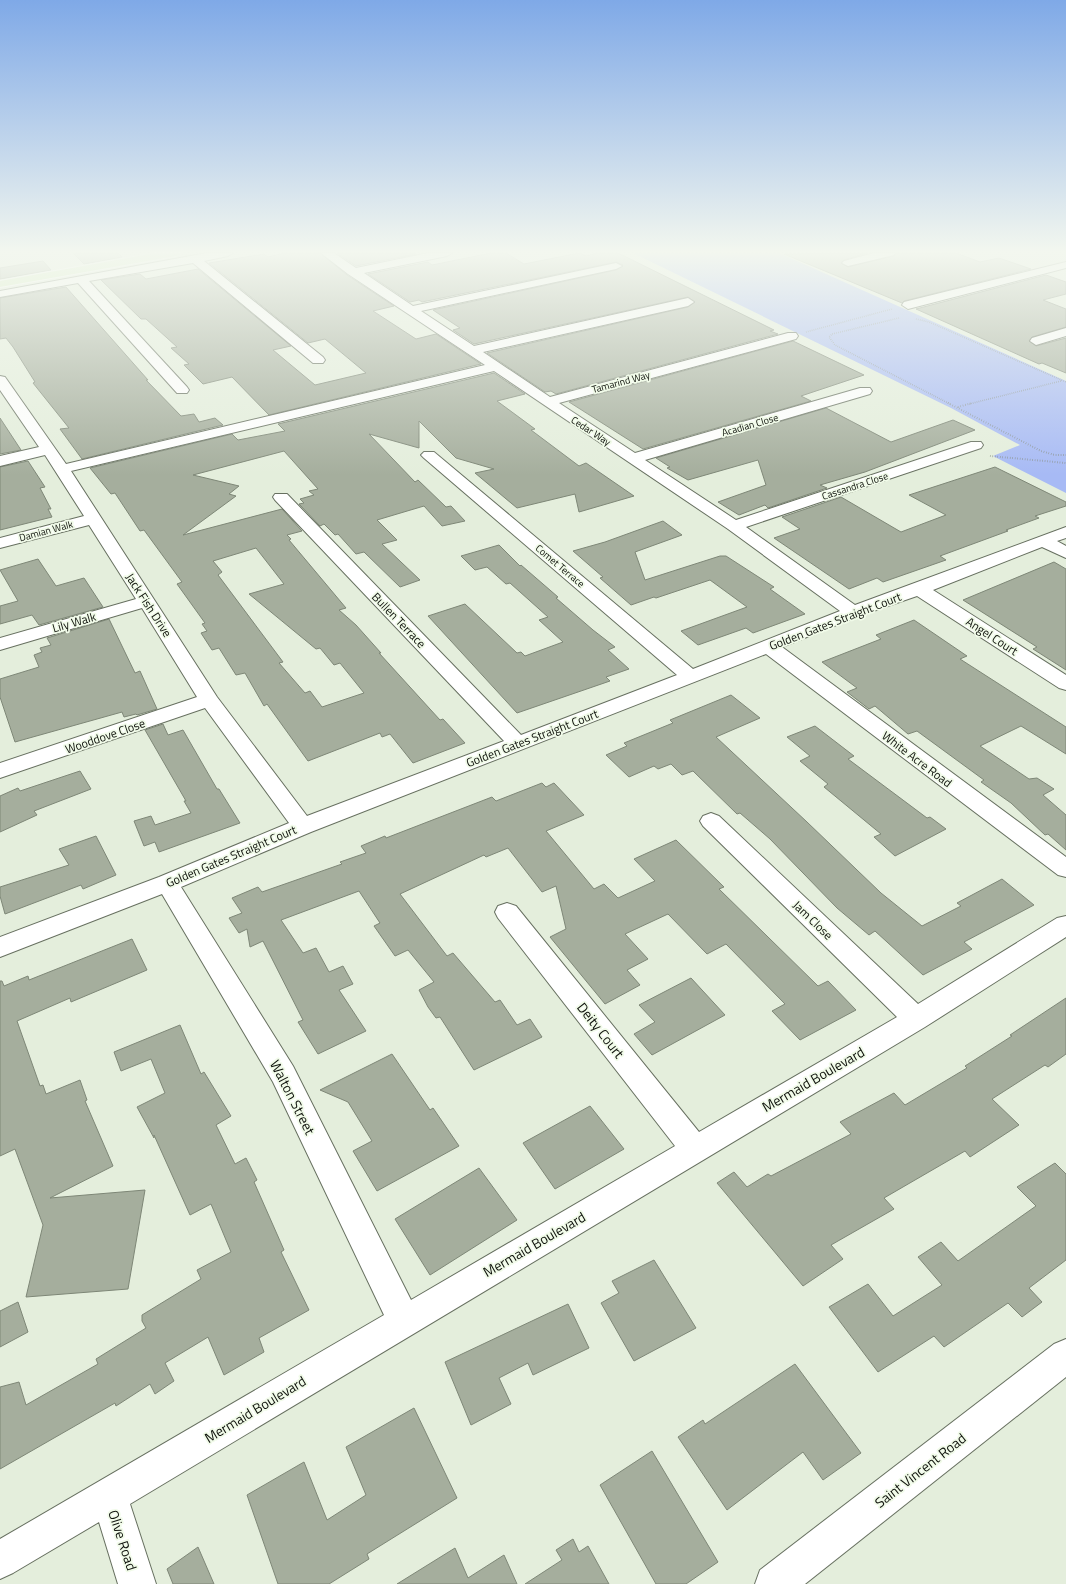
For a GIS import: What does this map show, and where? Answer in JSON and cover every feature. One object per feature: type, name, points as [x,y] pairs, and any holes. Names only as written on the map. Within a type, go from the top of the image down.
[{"type":"street","points":[[124,327],[182,390]]},
{"type":"street","points":[[278,327],[318,360]]},
{"type":"street","name":"Cedar Way","points":[[435,327],[634,458],[734,526],[853,612]]},
{"type":"street","points":[[470,351],[577,327]]},
{"type":"street","points":[[1036,341],[1066,332]]},
{"type":"street","name":"Tamarind Way","points":[[547,402],[792,336]]},
{"type":"street","points":[[62,469],[495,367]]},
{"type":"street","name":"Jack Fish Drive","points":[[3,391],[62,469],[209,700],[303,826]]},
{"type":"street","name":"Acadian Close","points":[[634,458],[865,391]]},
{"type":"street","name":"Cassandra Close","points":[[734,526],[976,445]]},
{"type":"street","points":[[0,461],[47,450]]},
{"type":"street","name":"Comet Terrace","points":[[429,456],[691,677]]},
{"type":"street","name":"Bullen Terrace","points":[[281,497],[517,743]]},
{"type":"street","name":"Damian Walk","points":[[0,543],[93,519]]},
{"type":"street","name":"Golden Gates Straight Court","points":[[0,947],[167,883],[303,826],[769,647],[853,612],[919,589],[1066,532]]},
{"type":"street","points":[[1043,541],[1066,553]]},
{"type":"street","name":"Angel Court","points":[[919,589],[1066,684]]},
{"type":"street","name":"Lily Walk","points":[[0,644],[147,601]]},
{"type":"street","name":"White Acre Road","points":[[769,647],[1066,869]]},
{"type":"street","name":"Wooddove Close","points":[[0,771],[209,700]]},
{"type":"street","name":"Jam Close","points":[[711,821],[916,1019]]},
{"type":"street","name":"Walton Street","points":[[167,883],[283,1074],[404,1320]]},
{"type":"street","name":"Deity Court","points":[[507,912],[695,1149]]},
{"type":"street","name":"Mermaid Boulevard","points":[[0,1560],[916,1019],[1066,926]]},
{"type":"street","name":"Saint Vincent Road","points":[[774,1584],[1066,1356]]},
{"type":"street","name":"Olive Road","points":[[109,1496],[137,1584]]},
{"type":"path","points":[[792,336],[826,327]]},
{"type":"path","points":[[862,327],[832,334],[829,337],[835,344],[1041,451],[1055,455],[1066,455]]},
{"type":"path","points":[[940,327],[1066,382]]},
{"type":"path","points":[[957,407],[1062,380]]},
{"type":"path","points":[[947,455],[1004,456],[1066,463]]},
{"type":"shaded area","points":[[785,327],[945,327],[1066,381],[1066,493],[993,456],[1020,445],[951,408]]},
{"type":"building","points":[[0,327],[101,327],[148,380],[146,380],[181,416],[194,414],[199,422],[215,418],[223,425],[82,459],[60,429],[69,428],[33,383],[35,382],[13,347],[6,338],[0,339]]},
{"type":"building","points":[[155,327],[268,327],[291,346],[273,350],[315,385],[366,373],[325,339],[308,343],[288,327],[397,327],[416,339],[436,334],[481,364],[269,415],[232,377],[203,384],[184,365],[189,364],[171,348],[177,347]]},
{"type":"building","points":[[458,327],[552,327],[474,344],[453,330],[460,328]]},
{"type":"building","points":[[601,327],[768,327],[774,330],[770,331],[778,334],[556,394],[551,391],[545,392],[487,353]]},
{"type":"building","points":[[956,327],[1066,327],[1032,337],[1029,341],[1036,346],[1066,338],[1066,373],[1042,363],[1039,364]]},
{"type":"building","points":[[793,341],[864,375],[801,396],[811,401],[643,449],[569,402]]},
{"type":"building","points":[[494,373],[525,394],[497,401],[535,429],[531,430],[579,466],[586,463],[634,496],[579,512],[575,494],[517,508],[475,473],[494,469],[456,458],[419,421],[419,448],[369,434],[415,482],[418,480],[446,507],[451,506],[465,521],[442,526],[424,506],[377,520],[397,540],[382,544],[420,580],[400,587],[364,552],[356,554],[338,534],[335,535],[324,524],[320,526],[299,504],[304,503],[300,499],[314,495],[309,491],[318,489],[284,451],[193,475],[239,486],[229,494],[236,496],[183,535],[282,509],[302,531],[287,535],[291,539],[289,540],[346,608],[339,610],[356,625],[381,653],[379,653],[440,720],[443,719],[465,743],[413,763],[390,734],[382,737],[380,733],[308,761],[267,704],[264,706],[245,673],[236,675],[219,648],[212,650],[201,633],[207,631],[202,624],[205,623],[177,584],[182,582],[144,530],[140,531],[115,493],[111,494],[90,468],[232,434],[238,440],[285,431],[278,424]],"holes":[[[256,548],[284,584],[249,594],[316,649],[320,648],[334,665],[340,663],[364,693],[322,707],[310,691],[305,693],[279,663],[283,662],[218,575],[222,572],[213,561]]]},
{"type":"building","points":[[826,408],[891,442],[953,420],[975,430],[865,472],[820,485],[827,488],[768,508],[765,505],[739,515],[718,502],[766,485],[758,460],[688,480],[667,468],[670,467],[656,458]]},
{"type":"building","points":[[0,418],[21,450],[0,454]]},
{"type":"building","points":[[28,461],[45,487],[40,488],[51,509],[48,509],[52,517],[0,530],[0,467]]},
{"type":"building","points":[[995,467],[1066,502],[1066,506],[1035,516],[1039,518],[940,556],[946,560],[883,582],[877,578],[849,589],[774,538],[800,529],[782,517],[841,497],[901,532],[946,515],[909,495]]},
{"type":"building","points":[[663,521],[682,535],[635,552],[645,580],[720,556],[726,556],[774,587],[770,589],[805,614],[753,633],[746,628],[698,645],[681,631],[747,607],[710,580],[631,605],[600,578],[603,577],[573,551],[605,542]]},
{"type":"building","points":[[499,545],[520,566],[521,565],[558,597],[556,598],[615,647],[608,650],[629,669],[606,677],[610,681],[517,713],[428,616],[465,604],[517,653],[521,652],[525,656],[563,642],[539,620],[548,617],[510,583],[506,584],[487,567],[475,570],[461,556]]},
{"type":"building","points":[[38,559],[56,586],[84,578],[103,607],[39,625],[32,615],[0,624],[0,606],[18,601],[0,570]]},
{"type":"building","points":[[1054,562],[1066,569],[1066,670],[1033,649],[1037,647],[963,600]]},
{"type":"building","points":[[109,619],[135,673],[140,671],[157,709],[124,717],[122,712],[15,742],[0,697],[0,679],[39,667],[34,655],[42,652],[40,648],[51,645],[47,638]]},
{"type":"building","points":[[914,620],[967,656],[960,659],[1066,727],[1066,754],[1021,726],[980,746],[1029,779],[1037,778],[1054,789],[1043,795],[1066,815],[1066,850],[1048,834],[1045,835],[1011,803],[981,782],[984,780],[917,731],[908,734],[875,706],[869,709],[847,692],[857,688],[822,662],[881,639],[876,635]]},
{"type":"building","points":[[731,695],[760,718],[716,737],[881,893],[922,926],[961,906],[957,903],[1002,879],[1034,905],[964,942],[972,949],[923,975],[875,931],[869,935],[837,908],[770,839],[740,813],[737,814],[693,771],[682,775],[671,764],[658,769],[654,766],[629,777],[606,755],[627,746],[624,743],[673,723],[670,720]]},
{"type":"building","points":[[163,724],[168,735],[183,730],[217,789],[219,789],[240,823],[159,852],[155,842],[144,846],[134,821],[151,816],[155,825],[191,813],[184,801],[186,801],[145,730]]},
{"type":"building","points":[[815,726],[854,756],[848,759],[927,818],[930,817],[946,829],[895,856],[874,837],[881,834],[824,787],[828,784],[800,761],[810,756],[787,737]]},
{"type":"building","points":[[80,771],[91,789],[34,811],[37,815],[0,832],[0,796],[18,788],[20,791]]},
{"type":"building","points":[[542,783],[546,787],[554,783],[584,815],[546,831],[594,889],[604,884],[618,898],[655,881],[634,859],[676,840],[724,887],[719,889],[818,986],[828,981],[856,1010],[800,1040],[772,1011],[785,1004],[726,944],[707,954],[668,914],[625,934],[648,959],[627,970],[640,985],[605,1004],[550,937],[566,929],[556,886],[542,892],[508,848],[486,857],[484,855],[400,894],[447,956],[453,953],[495,1002],[500,1000],[517,1025],[530,1019],[542,1037],[474,1070],[440,1017],[436,1018],[428,1007],[419,990],[434,982],[408,950],[395,956],[374,926],[380,923],[359,891],[281,920],[303,953],[316,948],[329,972],[343,966],[353,984],[339,990],[366,1031],[318,1054],[298,1022],[303,1020],[263,941],[250,947],[247,929],[239,933],[229,918],[242,913],[232,898],[258,887],[262,892],[342,864],[340,862],[366,853],[361,846],[385,836],[386,838],[492,797],[496,801]]},
{"type":"building","points":[[96,836],[116,875],[83,889],[81,885],[5,914],[0,896],[0,887],[69,865],[59,849]]},
{"type":"building","points":[[132,939],[147,970],[71,1002],[70,998],[17,1021],[40,1086],[43,1085],[46,1094],[80,1080],[87,1100],[85,1101],[113,1166],[50,1198],[145,1190],[128,1289],[26,1297],[43,1225],[15,1149],[0,1156],[0,981],[2,981],[4,986],[28,976],[29,980]]},
{"type":"building","points":[[691,978],[725,1015],[652,1055],[634,1034],[655,1022],[639,1005]]},
{"type":"building","points":[[1066,998],[1066,1054],[1048,1067],[1045,1065],[992,1099],[1019,1125],[970,1157],[965,1151],[884,1198],[894,1209],[831,1245],[843,1259],[803,1286],[717,1183],[734,1172],[747,1187],[768,1174],[771,1176],[851,1134],[840,1122],[894,1093],[905,1105],[967,1068],[965,1066],[1012,1036],[1010,1035]]},
{"type":"building","points":[[180,1025],[201,1074],[204,1072],[231,1116],[216,1125],[235,1164],[246,1158],[257,1180],[254,1182],[284,1250],[281,1252],[309,1310],[259,1338],[264,1352],[224,1375],[208,1337],[165,1363],[174,1381],[155,1394],[150,1384],[116,1406],[115,1403],[0,1469],[0,1387],[19,1382],[26,1405],[98,1364],[96,1359],[146,1328],[142,1321],[142,1315],[201,1279],[197,1270],[231,1252],[211,1204],[190,1215],[154,1135],[154,1138],[137,1107],[165,1093],[151,1059],[121,1071],[114,1052]]},
{"type":"building","points":[[392,1054],[430,1110],[433,1108],[459,1146],[377,1191],[353,1151],[372,1141],[348,1102],[320,1090]]},
{"type":"building","points":[[590,1106],[624,1149],[555,1189],[523,1143]]},
{"type":"building","points":[[1055,1163],[1066,1174],[1066,1260],[1029,1288],[1042,1302],[1022,1317],[1008,1303],[944,1347],[934,1336],[878,1372],[829,1307],[868,1284],[893,1316],[942,1285],[918,1257],[941,1242],[958,1261],[1036,1206],[1017,1187]]},
{"type":"building","points":[[479,1168],[517,1220],[430,1275],[395,1219]]},
{"type":"building","points":[[654,1260],[696,1328],[634,1361],[601,1303],[619,1293],[612,1281]]},
{"type":"building","points":[[18,1302],[28,1332],[0,1347],[0,1311]]},
{"type":"building","points":[[568,1304],[589,1348],[533,1375],[528,1363],[499,1378],[511,1404],[471,1425],[445,1362]]},
{"type":"building","points":[[795,1364],[861,1453],[823,1480],[803,1452],[727,1510],[678,1437],[703,1420],[705,1424]]},
{"type":"building","points":[[414,1408],[457,1498],[367,1554],[369,1559],[329,1584],[278,1584],[247,1495],[304,1462],[327,1520],[366,1495],[346,1447]]},
{"type":"building","points":[[652,1451],[718,1562],[686,1584],[656,1584],[600,1485]]},
{"type":"building","points":[[573,1539],[579,1552],[588,1546],[609,1584],[525,1584],[562,1560],[556,1550]]},
{"type":"building","points":[[198,1547],[214,1584],[173,1584],[167,1569]]},
{"type":"building","points":[[455,1548],[468,1578],[504,1555],[517,1584],[397,1584]]}]
